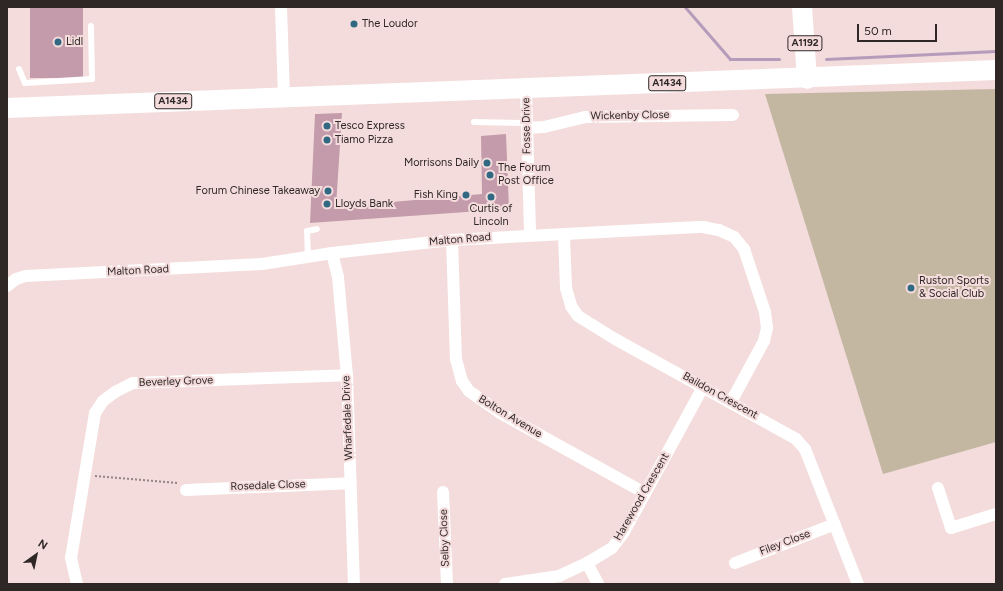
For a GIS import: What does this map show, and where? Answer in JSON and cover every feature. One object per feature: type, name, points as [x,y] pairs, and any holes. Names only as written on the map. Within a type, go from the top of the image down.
[{"type":"main road","name":"A1192","points":[[802,7],[808,79]]},
{"type":"main road","name":"A1434","points":[[7,108],[526,88],[808,79],[996,70]]},
{"type":"street","points":[[281,7],[284,97]]},
{"type":"street","name":"Fosse Drive","points":[[526,88],[530,235]]},
{"type":"street","name":"Wickenby Close","points":[[527,125],[544,127],[585,117],[733,115]]},
{"type":"street","name":"Malton Road","points":[[7,286],[16,279],[26,276],[262,264],[332,253],[452,240],[530,235],[564,236],[704,227],[719,230],[734,237],[744,249],[754,273],[765,312],[767,328],[764,341],[731,402]]},
{"type":"street","name":"Baildon Crescent","points":[[564,236],[566,288],[571,306],[578,316],[615,340],[731,402],[796,439],[805,449],[858,584]]},
{"type":"street","name":"Bolton Avenue","points":[[452,240],[456,359],[462,381],[469,391],[500,413],[645,493]]},
{"type":"street","name":"Wharfedale Drive","points":[[332,253],[338,277],[347,375],[354,584]]},
{"type":"street","name":"Beverley Grove","points":[[77,584],[71,558],[95,413],[103,401],[121,387],[134,383],[347,375]]},
{"type":"street","name":"Harewood Crescent","points":[[505,584],[559,576],[588,564],[612,548],[624,532],[703,387]]},
{"type":"street","name":"Rosedale Close","points":[[186,490],[350,483]]},
{"type":"street","points":[[938,488],[951,528],[996,514]]},
{"type":"street","name":"Selby Close","points":[[443,492],[447,584]]},
{"type":"street","name":"Filey Close","points":[[735,563],[835,524]]},
{"type":"street","points":[[588,564],[598,584]]},
{"type":"lane","points":[[18,69],[25,83],[92,79],[91,26]]},
{"type":"lane","points":[[474,122],[527,125]]},
{"type":"lane","points":[[308,257],[307,231],[317,230]]},
{"type":"path","points":[[84,476],[181,483],[186,490]]},
{"type":"shaded area","name":"Ruston Sports & Social Club","points":[[996,89],[996,442],[883,474],[765,94]]},
{"type":"building","name":"Lidl","points":[[30,7],[83,7],[83,78],[30,78]]},
{"type":"building","points":[[342,113],[336,207],[482,194],[481,136],[506,134],[509,209],[310,223],[315,114]]},
{"type":"waterway","points":[[685,7],[730,59],[779,59]]},
{"type":"waterway","points":[[826,59],[996,51]]},
{"type":"place","name":"The Loudor","points":[[354,24]]},
{"type":"place","name":"Lidl","points":[[58,42]]},
{"type":"place","name":"Tesco Express","points":[[327,126]]},
{"type":"place","name":"Tiamo Pizza","points":[[327,140]]},
{"type":"place","name":"Morrisons Daily","points":[[487,163]]},
{"type":"place","name":"The Forum Post Office","points":[[490,175]]},
{"type":"place","name":"Forum Chinese Takeaway","points":[[328,191]]},
{"type":"place","name":"Fish King","points":[[466,195]]},
{"type":"place","name":"Curtis of Lincoln","points":[[491,197]]},
{"type":"place","name":"Lloyds Bank","points":[[327,204]]},
{"type":"place","name":"Ruston Sports & Social Club","points":[[911,288]]}]
